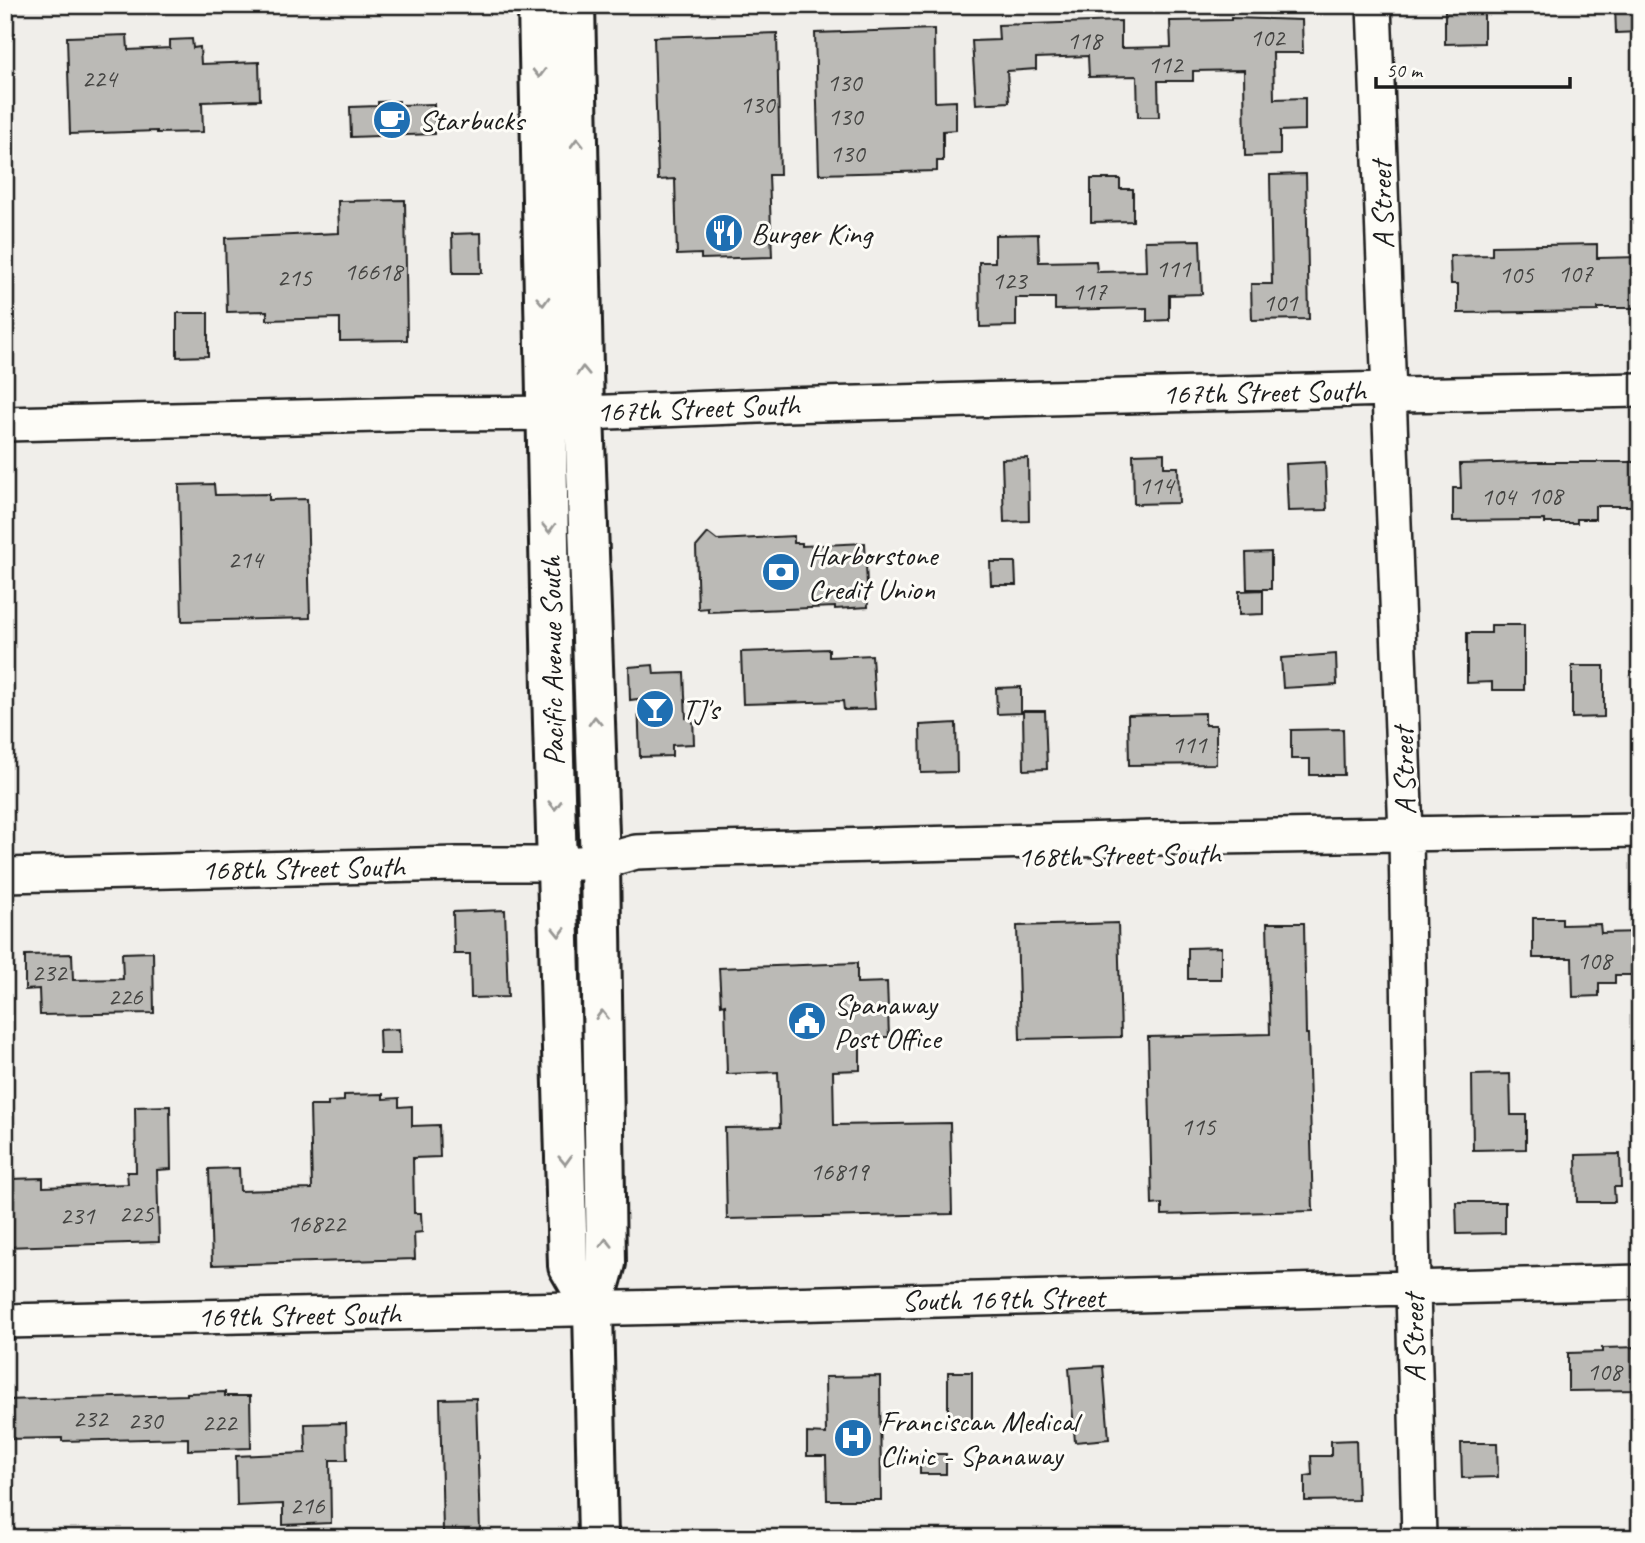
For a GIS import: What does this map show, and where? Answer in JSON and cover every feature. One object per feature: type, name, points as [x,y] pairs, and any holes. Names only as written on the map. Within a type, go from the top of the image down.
[{"type":"main road","name":"Pacific Avenue South","points":[[538,5],[555,818],[568,1266],[593,1309]]},
{"type":"main road","name":"Pacific Avenue South","points":[[575,5],[584,413],[600,862],[606,1263],[593,1309],[598,1538]]},
{"type":"street","name":"A Street","points":[[1374,5],[1406,841],[1419,1538]]},
{"type":"street","name":"167th Street South","points":[[5,425],[419,414],[584,413],[1390,389],[1402,395],[1640,390]]},
{"type":"street","points":[[1406,841],[1640,830]]},
{"type":"street","name":"168th Street South","points":[[5,875],[557,864],[600,862],[636,852],[1153,838],[1640,843]]},
{"type":"street","name":"South 169th Street","points":[[593,1309],[1640,1282]]},
{"type":"street","name":"169th Street South","points":[[5,1321],[593,1309]]},
{"type":"building","points":[[1445,5],[1484,5],[1484,43],[1445,44]]},
{"type":"building","points":[[1615,5],[1640,5],[1640,32],[1616,33]]},
{"type":"building","points":[[1231,18],[1302,20],[1303,53],[1273,53],[1274,99],[1305,98],[1305,130],[1280,131],[1280,155],[1245,156],[1244,70],[1193,71],[1193,81],[1158,81],[1159,117],[1138,117],[1137,76],[1089,77],[1088,56],[1036,58],[1036,69],[1007,71],[1009,102],[976,104],[972,41],[999,40],[998,25],[1121,21],[1121,48],[1171,47],[1170,21]]},
{"type":"building","points":[[934,29],[935,102],[956,101],[956,130],[943,131],[943,161],[937,161],[937,171],[819,174],[815,33]]},
{"type":"building","points":[[777,33],[780,175],[769,175],[772,257],[701,259],[701,254],[677,255],[675,179],[658,180],[654,37]]},
{"type":"building","points":[[127,35],[128,50],[170,48],[170,40],[192,39],[193,48],[200,47],[201,64],[259,62],[260,100],[202,102],[203,132],[70,134],[67,37]]},
{"type":"building","name":"Starbucks","points":[[399,101],[399,105],[434,104],[435,134],[351,137],[350,107],[378,106],[378,102]]},
{"type":"building","points":[[1306,174],[1309,319],[1252,320],[1251,284],[1272,284],[1270,175]]},
{"type":"building","points":[[1091,179],[1120,179],[1120,189],[1133,189],[1133,221],[1091,222]]},
{"type":"building","points":[[405,200],[407,340],[340,341],[340,318],[267,320],[267,311],[227,312],[225,238],[339,233],[338,201]]},
{"type":"building","points":[[481,233],[482,273],[453,273],[452,234]]},
{"type":"building","points":[[1038,234],[1039,262],[1096,261],[1097,272],[1146,271],[1145,241],[1200,240],[1202,294],[1169,295],[1169,320],[1147,321],[1147,308],[1055,310],[1055,298],[1016,298],[1016,326],[980,327],[979,262],[995,262],[995,235]]},
{"type":"building","points":[[1597,244],[1597,258],[1640,257],[1640,308],[1458,313],[1458,284],[1451,284],[1450,256],[1492,255],[1492,246]]},
{"type":"building","points":[[177,313],[208,313],[208,356],[177,357]]},
{"type":"building","points":[[1164,453],[1164,467],[1178,467],[1179,503],[1134,504],[1133,454]]},
{"type":"building","points":[[1028,458],[1029,521],[1004,522],[1002,459]]},
{"type":"building","points":[[1325,462],[1327,510],[1288,511],[1286,464]]},
{"type":"building","points":[[1640,462],[1640,506],[1595,506],[1595,519],[1577,519],[1577,523],[1545,523],[1545,520],[1453,521],[1453,488],[1461,488],[1460,464]]},
{"type":"building","points":[[214,484],[215,495],[269,494],[269,500],[307,499],[310,618],[182,621],[179,485]]},
{"type":"building","name":"Harborstone Credit Union","points":[[708,533],[717,540],[794,536],[794,543],[802,543],[802,546],[865,543],[868,607],[708,612],[708,608],[698,609],[696,547]]},
{"type":"building","points":[[1271,552],[1271,589],[1247,589],[1246,553]]},
{"type":"building","points":[[990,562],[1015,562],[1016,585],[991,585]]},
{"type":"building","points":[[1263,590],[1263,614],[1239,615],[1239,591]]},
{"type":"building","points":[[1491,625],[1524,625],[1524,690],[1492,690],[1492,682],[1467,683],[1467,633],[1491,633]]},
{"type":"building","points":[[829,649],[829,657],[872,655],[875,709],[844,710],[843,701],[743,704],[741,652]]},
{"type":"building","points":[[1336,654],[1337,685],[1283,688],[1281,658]]},
{"type":"building","name":"TJ's","points":[[653,665],[654,674],[684,673],[686,718],[693,717],[694,744],[672,745],[672,756],[640,757],[638,699],[630,700],[629,667]]},
{"type":"building","points":[[1572,666],[1604,666],[1604,717],[1572,718]]},
{"type":"building","points":[[1021,687],[1021,713],[997,714],[996,688]]},
{"type":"building","points":[[1023,711],[1045,711],[1047,769],[1024,770]]},
{"type":"building","points":[[1205,713],[1205,725],[1216,725],[1216,764],[1129,765],[1128,715]]},
{"type":"building","points":[[956,723],[957,772],[921,773],[920,725]]},
{"type":"building","points":[[1343,729],[1344,775],[1310,775],[1310,759],[1291,759],[1291,730]]},
{"type":"building","points":[[505,910],[508,997],[471,998],[470,954],[454,954],[453,912]]},
{"type":"building","points":[[1533,918],[1562,918],[1562,925],[1600,924],[1601,933],[1640,932],[1640,975],[1615,975],[1615,983],[1599,983],[1599,996],[1573,997],[1572,958],[1533,958]]},
{"type":"building","points":[[1118,923],[1121,1037],[1020,1039],[1017,926]]},
{"type":"building","points":[[1267,923],[1304,923],[1313,1211],[1162,1215],[1162,1204],[1152,1205],[1148,1037],[1270,1034]]},
{"type":"building","points":[[1221,947],[1221,979],[1188,979],[1188,948]]},
{"type":"building","points":[[153,952],[154,1013],[40,1015],[39,989],[25,990],[25,955],[72,954],[73,980],[123,979],[122,953]]},
{"type":"building","points":[[857,963],[857,983],[887,982],[889,1037],[860,1037],[860,1070],[833,1071],[834,1125],[950,1123],[952,1214],[727,1219],[725,1128],[780,1127],[778,1072],[727,1074],[725,1004],[721,1005],[719,968]]},
{"type":"building","points":[[399,1029],[400,1054],[380,1054],[379,1030]]},
{"type":"building","points":[[1510,1074],[1511,1115],[1526,1115],[1526,1149],[1473,1150],[1472,1075]]},
{"type":"building","points":[[383,1094],[383,1099],[399,1098],[399,1107],[412,1106],[412,1126],[439,1125],[440,1157],[413,1158],[414,1213],[421,1213],[422,1232],[414,1233],[415,1259],[212,1265],[209,1169],[239,1168],[240,1191],[312,1189],[310,1106],[328,1106],[328,1102],[344,1101],[344,1095]]},
{"type":"building","points":[[170,1106],[171,1169],[157,1170],[159,1242],[5,1247],[9,1179],[43,1178],[43,1187],[128,1184],[127,1172],[136,1172],[135,1107]]},
{"type":"building","points":[[1620,1154],[1621,1187],[1614,1187],[1615,1202],[1577,1202],[1576,1155]]},
{"type":"building","points":[[1456,1202],[1505,1202],[1505,1233],[1457,1234]]},
{"type":"building","points":[[1640,1347],[1640,1390],[1568,1391],[1568,1353],[1602,1352],[1602,1348]]},
{"type":"building","points":[[1103,1366],[1109,1439],[1075,1442],[1069,1368]]},
{"type":"building","points":[[948,1372],[972,1372],[972,1424],[948,1424]]},
{"type":"building","name":"Franciscan Medical Clinic - Spanaway","points":[[880,1376],[881,1500],[827,1500],[826,1456],[807,1456],[807,1433],[826,1434],[825,1377]]},
{"type":"building","points":[[225,1392],[225,1396],[250,1396],[251,1448],[188,1450],[188,1438],[62,1441],[62,1438],[5,1439],[5,1400]]},
{"type":"building","points":[[476,1398],[480,1531],[443,1532],[440,1399]]},
{"type":"building","points":[[346,1423],[347,1460],[330,1460],[331,1523],[283,1525],[283,1504],[237,1506],[236,1456],[306,1453],[305,1424]]},
{"type":"building","points":[[1356,1440],[1358,1500],[1305,1501],[1305,1476],[1312,1475],[1311,1456],[1331,1456],[1331,1441]]},
{"type":"building","points":[[1461,1443],[1497,1443],[1498,1477],[1462,1478]]},
{"type":"building","points":[[920,1454],[946,1454],[946,1474],[920,1474]]},
{"type":"place","name":"Starbucks","points":[[392,120]]},
{"type":"place","name":"Burger King","points":[[724,233]]},
{"type":"place","name":"Harborstone Credit Union","points":[[781,572]]},
{"type":"place","name":"TJ's","points":[[655,709]]},
{"type":"place","name":"Spanaway Post Office","points":[[807,1021]]},
{"type":"place","name":"Franciscan Medical Clinic - Spanaway","points":[[853,1438]]}]
